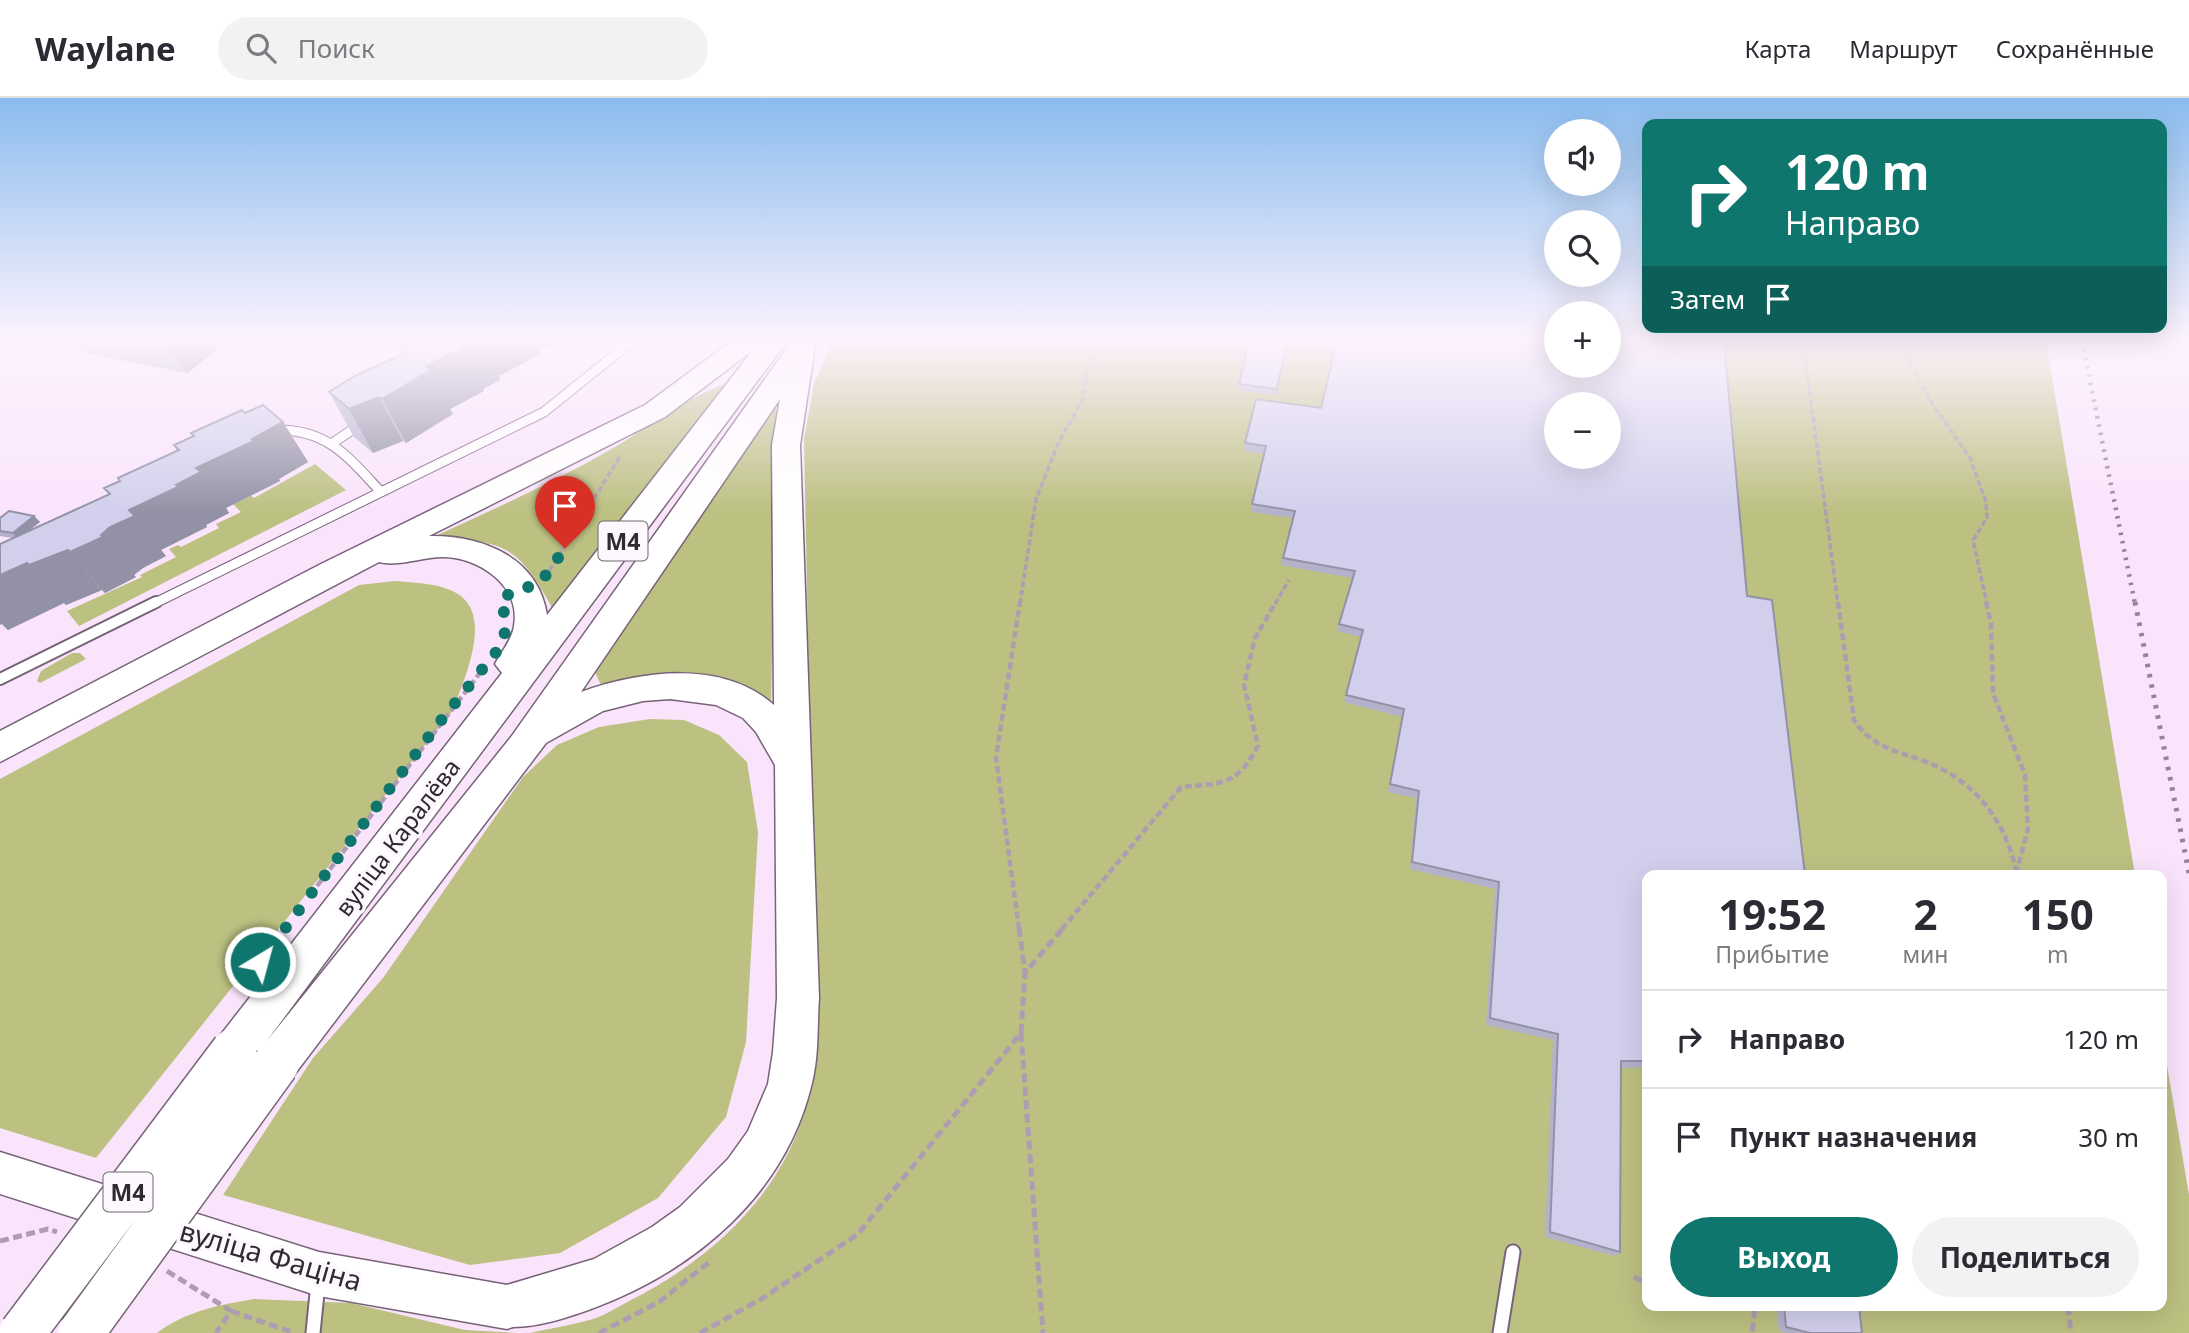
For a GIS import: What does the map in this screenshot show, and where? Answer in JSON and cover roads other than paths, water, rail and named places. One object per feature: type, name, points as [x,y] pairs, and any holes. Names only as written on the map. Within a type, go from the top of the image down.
[{"type":"main road","points":[[0,747],[332,572],[655,411],[672,399]]},
{"type":"main road","name":"вуліца Каралёва","points":[[81,1333],[255,1058],[470,741],[749,399]]},
{"type":"main road","name":"вуліца Каралёва","points":[[22,1333],[524,747],[757,399]]},
{"type":"main road","points":[[507,1307],[559,1295],[609,1277],[658,1252],[696,1225],[741,1180],[771,1133],[790,1083],[799,998],[786,445],[790,399]]},
{"type":"main road","points":[[332,572],[411,548],[448,546],[476,551],[505,564],[530,601],[530,629],[470,741]]},
{"type":"main road","points":[[524,747],[568,711],[602,696],[656,685],[708,690],[749,704],[773,727],[795,768]]},
{"type":"main road","name":"вуліца Фаціна","points":[[0,1172],[319,1274],[507,1307]]},
{"type":"lane","points":[[0,679],[544,412],[561,399]]},
{"type":"lane","points":[[334,442],[368,419]]},
{"type":"lane","points":[[264,432],[307,430],[334,442],[381,492]]},
{"type":"lane","points":[[1500,1333],[1513,1252]]},
{"type":"lane","points":[[313,1333],[319,1274]]},
{"type":"railway","points":[[2094,399],[2135,604]]},
{"type":"railway","points":[[2135,602],[2189,873]]}]
